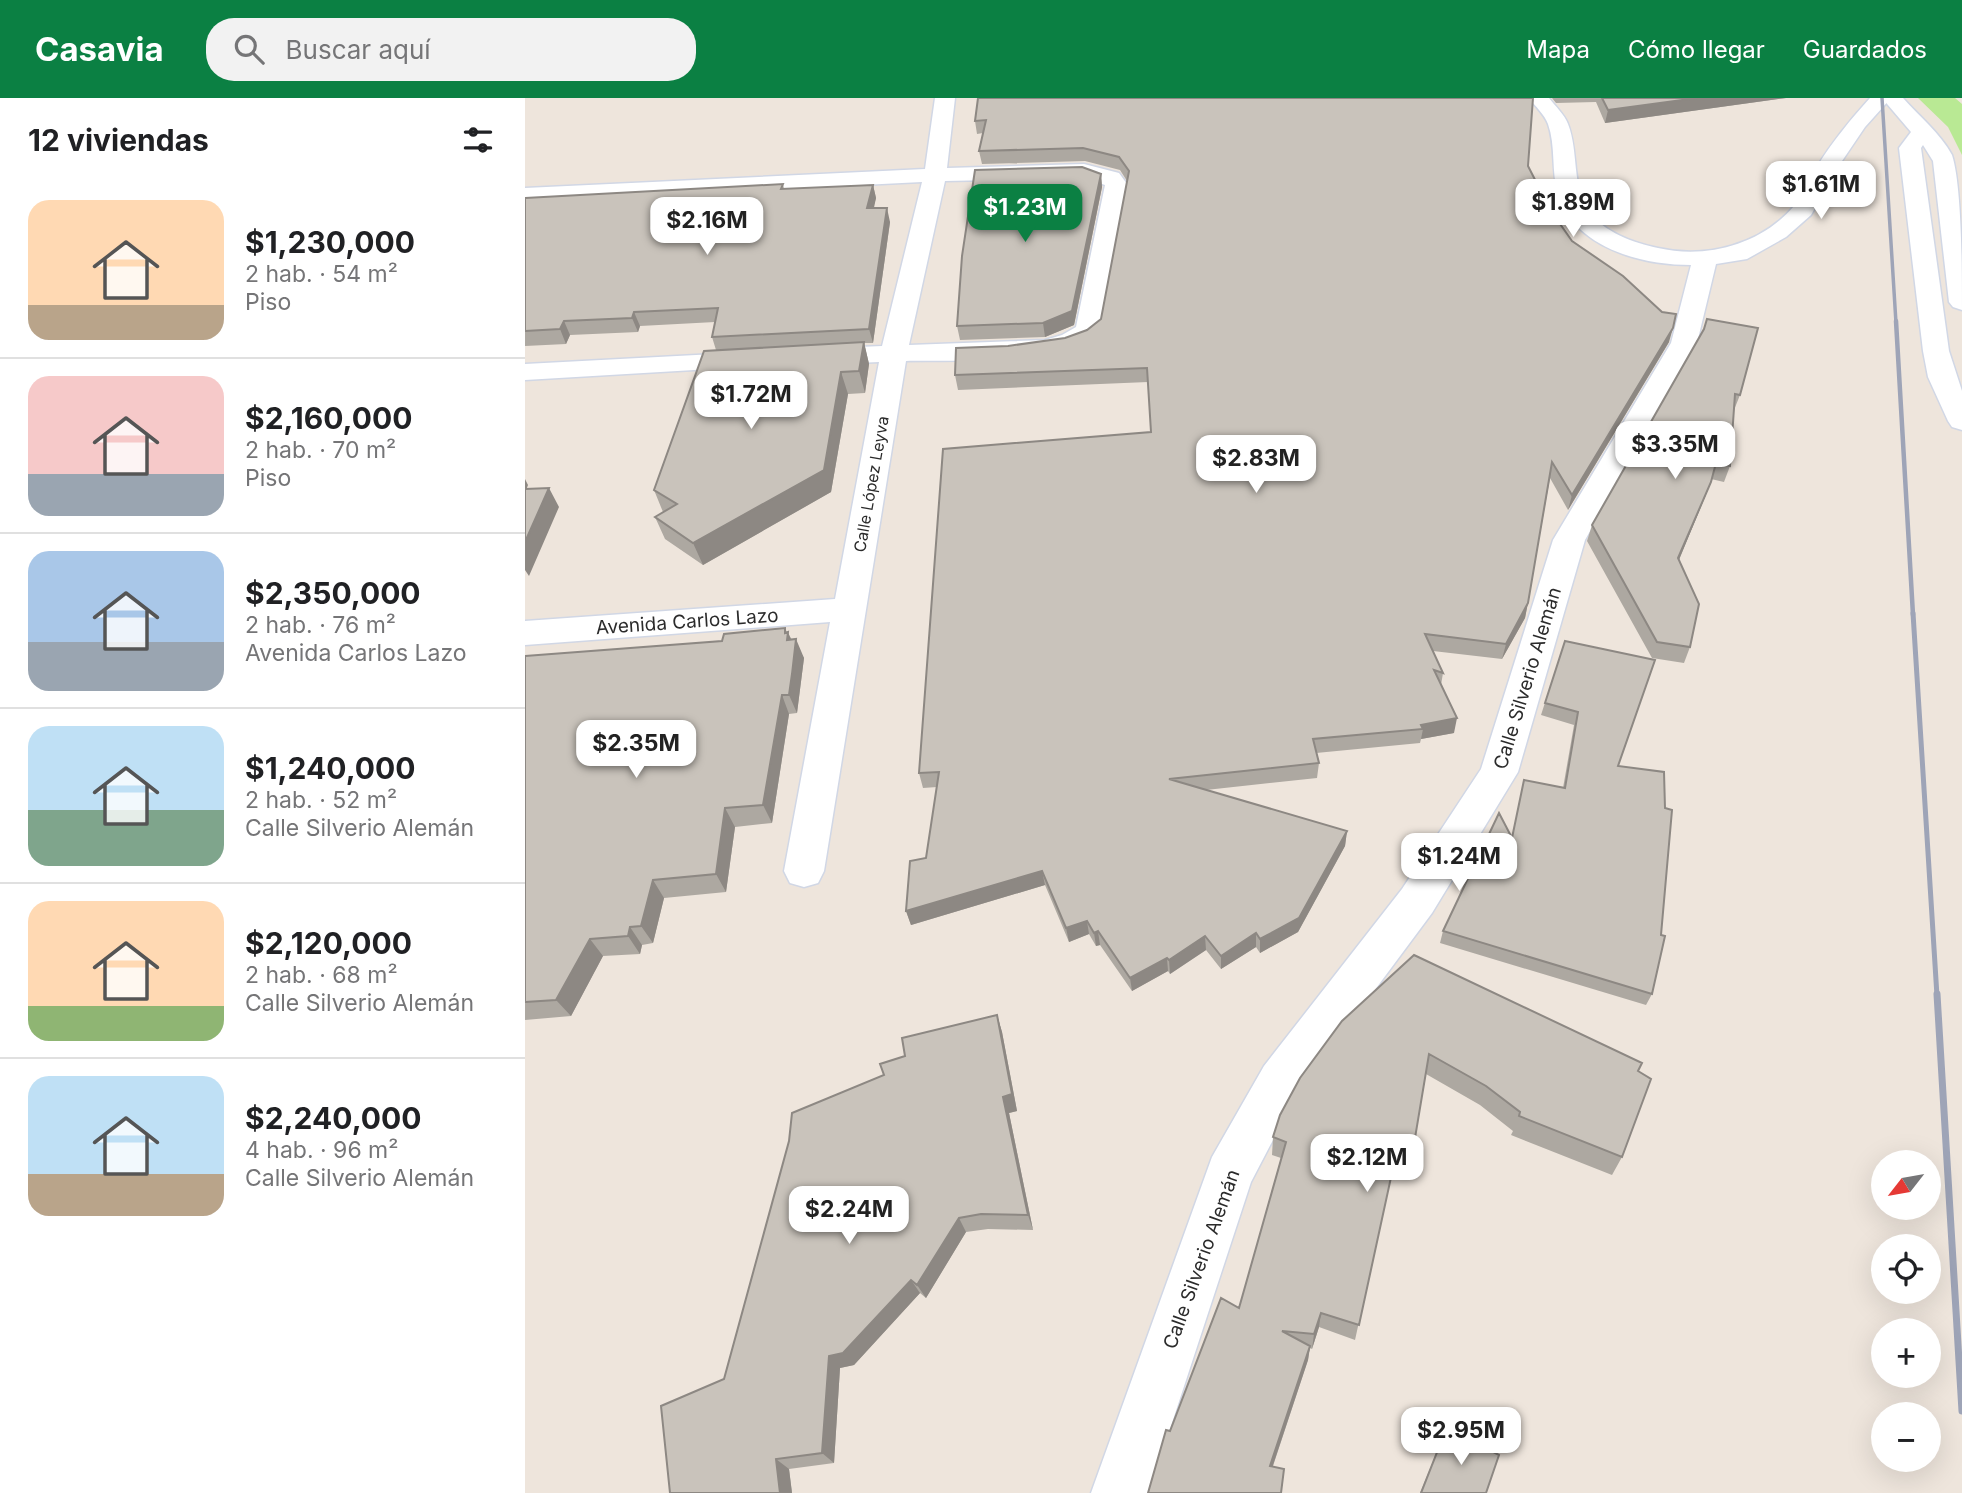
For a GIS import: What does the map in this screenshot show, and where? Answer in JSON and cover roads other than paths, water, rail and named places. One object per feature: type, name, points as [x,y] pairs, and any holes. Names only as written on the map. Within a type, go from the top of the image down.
[{"type":"street","name":"Calle López Leyva","points":[[804,871],[894,352],[935,175],[945,98]]},
{"type":"street","points":[[1539,98],[1558,123],[1569,193],[1580,216],[1603,236],[1633,250],[1669,258],[1739,254],[1778,232],[1803,210],[1829,164],[1858,123],[1881,98]]},
{"type":"street","points":[[1892,98],[1940,152],[1944,161],[1962,302]]},
{"type":"street","points":[[1921,132],[1910,148],[1935,338],[1942,377],[1962,421]]},
{"type":"street","points":[[525,195],[935,175],[1084,171],[1111,178],[1116,184],[1088,331],[1071,341],[1046,348],[894,352],[525,372]]},
{"type":"street","name":"Calle Silverio Alemán","points":[[1120,1493],[1229,1174],[1280,1081],[1417,901],[1499,772],[1569,540],[1684,343],[1705,258]]},
{"type":"street","name":"Avenida Carlos Lazo","points":[[525,633],[849,609]]},
{"type":"railway","points":[[1882,98],[1896,323]]},
{"type":"railway","points":[[1896,321],[1913,615]]},
{"type":"railway","points":[[1913,613],[1937,996]]},
{"type":"railway","points":[[1937,994],[1962,1411]]}]
